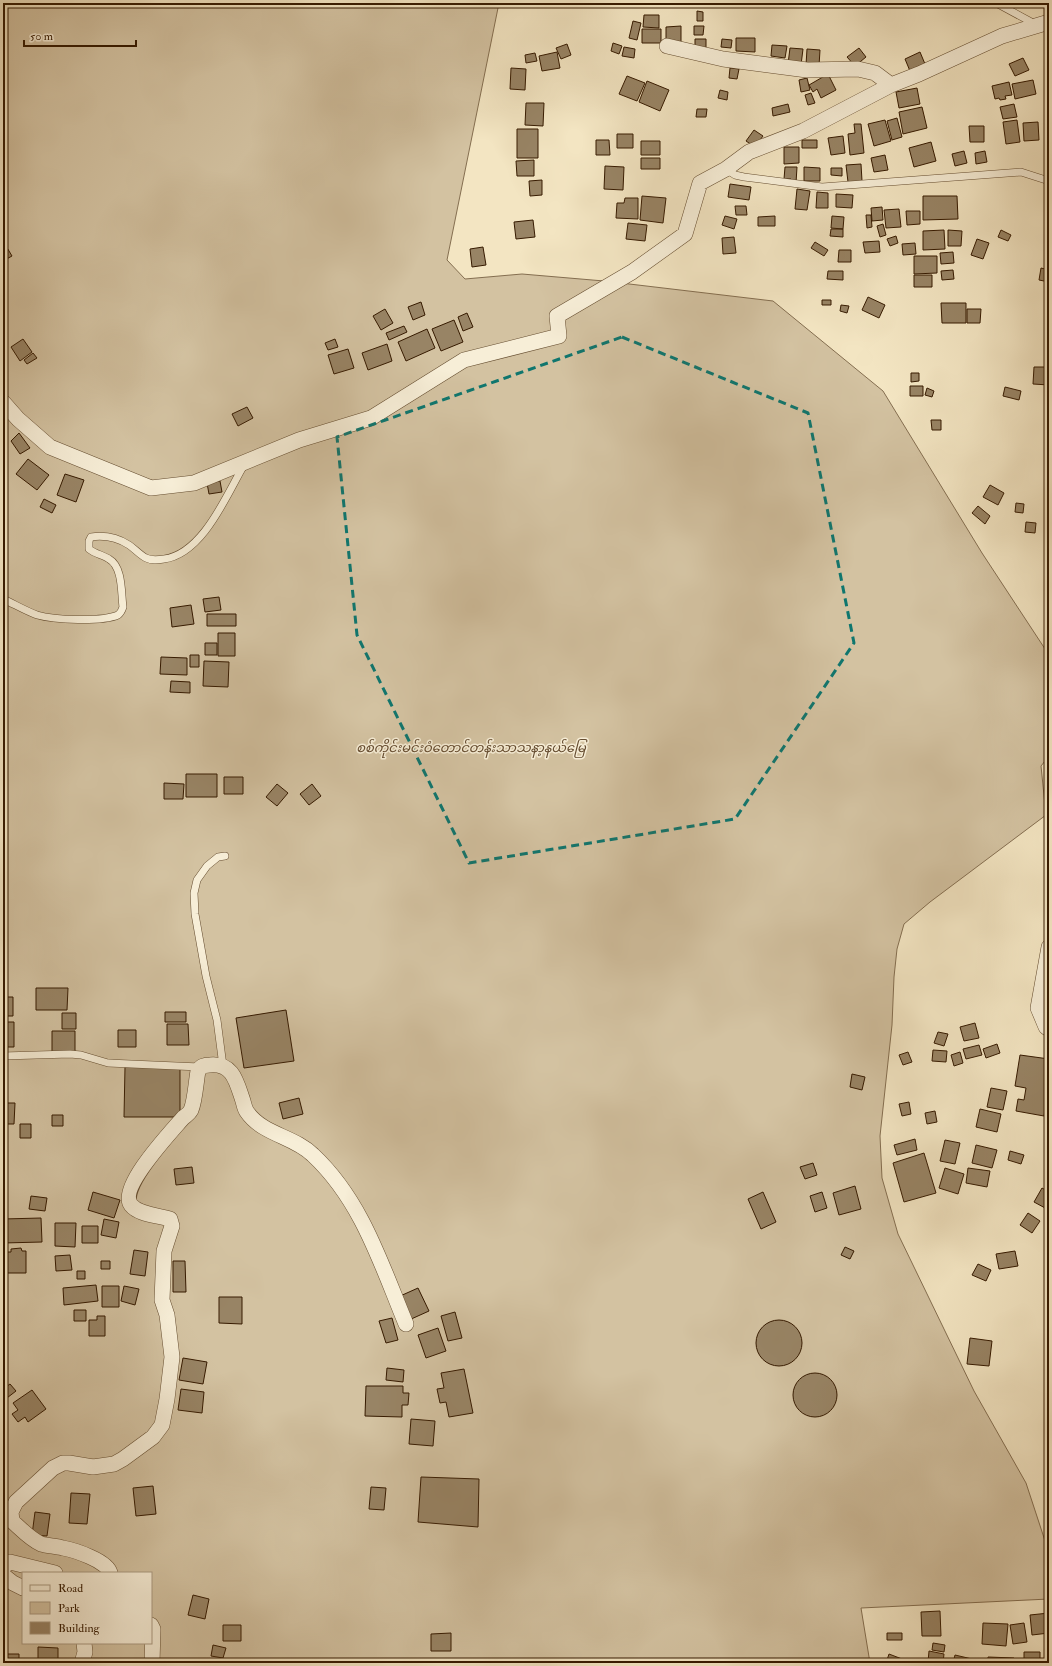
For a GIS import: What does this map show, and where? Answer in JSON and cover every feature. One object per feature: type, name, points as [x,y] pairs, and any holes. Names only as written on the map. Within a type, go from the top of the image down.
[{"type":"street","points":[[3,402],[18,419],[50,447],[152,488],[194,483],[299,440],[371,418],[464,360],[559,336],[557,316],[632,272],[685,234],[700,183],[726,169],[749,152],[803,131],[891,85],[919,74],[1002,36],[1043,24]]},
{"type":"street","points":[[667,46],[723,59],[806,70],[858,69],[875,72],[891,85]]},
{"type":"street","points":[[1049,947],[1038,1008],[1046,1027],[1049,1029]]},
{"type":"street","points":[[110,1572],[104,1564],[64,1548],[42,1544],[29,1536],[12,1521],[11,1512],[16,1502],[53,1468],[63,1463],[94,1467],[114,1464],[153,1437],[162,1425],[172,1357],[166,1315],[162,1300],[162,1286],[164,1251],[172,1226],[170,1219],[140,1211],[130,1204],[128,1200],[131,1186],[138,1174],[156,1150],[192,1108],[200,1067],[205,1065],[223,1066],[232,1073],[247,1113],[266,1129],[298,1144],[312,1154],[348,1195],[380,1257],[406,1324]]},
{"type":"street","points":[[3,1567],[10,1562],[51,1572]]},
{"type":"street","points":[[3,1575],[22,1588]]},
{"type":"street","points":[[152,1626],[152,1663]]},
{"type":"street","points":[[82,1663],[85,1652],[84,1644]]},
{"type":"lane","points":[[996,3],[1043,24]]},
{"type":"lane","points":[[726,169],[735,175],[822,187],[1022,172],[1049,181]]},
{"type":"lane","points":[[3,599],[38,615],[49,617],[88,620],[118,615],[122,612],[123,607],[116,564],[89,549],[89,541],[91,537],[107,537],[116,539],[130,546],[148,559],[167,559],[178,554],[191,546],[211,523],[246,462]]},
{"type":"lane","points":[[223,1066],[217,1020],[206,976],[198,930],[194,893],[197,880],[207,866],[218,857],[225,856]]},
{"type":"lane","points":[[3,1056],[70,1054],[82,1055],[108,1063],[200,1067]]},
{"type":"highlighted area","points":[[622,337],[808,413],[854,643],[735,819],[469,863],[357,635],[337,437]]},
{"type":"green space","name":"စစ်ကိုင်းမင်းဝံတောင်တန်းသာသနာ့နယ်မြေ","points":[[3,3],[499,3],[447,260],[465,279],[522,274],[604,281],[773,301],[883,391],[982,553],[1049,655],[1049,756],[1041,766],[1046,815],[930,902],[904,924],[897,949],[892,1025],[880,1136],[882,1178],[898,1234],[974,1391],[1026,1483],[1049,1553],[1049,1599],[861,1608],[870,1663],[3,1663]]},
{"type":"building","points":[[697,11],[703,12],[703,21],[697,21]]},
{"type":"building","points":[[644,15],[659,15],[659,28],[643,27]]},
{"type":"building","points":[[633,21],[641,23],[637,40],[629,38]]},
{"type":"building","points":[[681,26],[681,42],[666,42],[666,27]]},
{"type":"building","points":[[694,26],[704,26],[703,35],[694,35]]},
{"type":"building","points":[[642,29],[661,29],[661,43],[642,43]]},
{"type":"building","points":[[736,38],[755,38],[755,52],[736,51]]},
{"type":"building","points":[[695,39],[706,39],[706,49],[695,49]]},
{"type":"building","points":[[722,39],[732,40],[731,48],[721,47]]},
{"type":"building","points":[[613,43],[622,46],[619,54],[611,51]]},
{"type":"building","points":[[567,44],[571,55],[561,59],[556,48]]},
{"type":"building","points":[[772,45],[787,46],[785,58],[771,56]]},
{"type":"building","points":[[624,47],[635,49],[634,58],[622,56]]},
{"type":"building","points":[[790,48],[803,49],[801,65],[788,64]]},
{"type":"building","points":[[859,48],[866,57],[855,66],[847,57]]},
{"type":"building","points":[[807,49],[820,50],[819,66],[806,65]]},
{"type":"building","points":[[557,52],[560,68],[542,71],[539,56]]},
{"type":"building","points":[[920,52],[925,64],[910,71],[905,59]]},
{"type":"building","points":[[535,53],[537,61],[526,63],[525,55]]},
{"type":"building","points":[[1023,58],[1029,70],[1015,76],[1009,64]]},
{"type":"building","points":[[511,68],[526,69],[525,90],[510,89]]},
{"type":"building","points":[[730,68],[739,69],[737,79],[729,78]]},
{"type":"building","points":[[828,74],[836,90],[821,98],[817,89],[813,92],[809,85]]},
{"type":"building","points":[[627,76],[645,83],[637,101],[619,94]]},
{"type":"building","points":[[807,78],[810,90],[801,92],[799,80]]},
{"type":"building","points":[[1033,80],[1036,94],[1015,99],[1012,84]]},
{"type":"building","points":[[647,81],[669,90],[660,111],[639,102]]},
{"type":"building","points":[[1009,82],[1012,95],[1005,96],[1006,99],[995,99],[992,86]]},
{"type":"building","points":[[917,88],[920,104],[899,108],[896,92]]},
{"type":"building","points":[[720,90],[728,92],[727,100],[718,98]]},
{"type":"building","points":[[811,93],[815,103],[808,105],[805,95]]},
{"type":"building","points":[[526,103],[544,103],[543,126],[525,125]]},
{"type":"building","points":[[788,104],[790,112],[773,116],[772,108]]},
{"type":"building","points":[[1014,104],[1017,117],[1003,119],[1000,107]]},
{"type":"building","points":[[922,107],[927,128],[903,134],[899,112]]},
{"type":"building","points":[[697,109],[707,109],[706,117],[696,117]]},
{"type":"building","points":[[897,118],[902,137],[892,140],[887,121]]},
{"type":"building","points":[[885,120],[891,141],[874,146],[868,124]]},
{"type":"building","points":[[1017,120],[1020,142],[1006,144],[1003,122]]},
{"type":"building","points":[[1038,122],[1039,140],[1024,141],[1023,123]]},
{"type":"building","points":[[854,124],[861,124],[864,153],[850,155],[848,134],[855,133]]},
{"type":"building","points":[[969,126],[984,126],[984,142],[970,142]]},
{"type":"building","points":[[1045,127],[1049,127],[1049,145],[1046,145]]},
{"type":"building","points":[[517,129],[538,129],[538,158],[517,158]]},
{"type":"building","points":[[754,130],[763,136],[755,147],[746,141]]},
{"type":"building","points":[[617,134],[633,134],[633,148],[617,148]]},
{"type":"building","points":[[843,136],[845,153],[831,155],[828,138]]},
{"type":"building","points":[[596,140],[609,140],[610,155],[596,155]]},
{"type":"building","points":[[802,140],[817,140],[817,148],[802,148]]},
{"type":"building","points":[[641,141],[660,141],[660,155],[641,155]]},
{"type":"building","points":[[931,142],[936,161],[914,167],[909,148]]},
{"type":"building","points":[[784,147],[799,147],[799,163],[784,164]]},
{"type":"building","points":[[964,151],[967,163],[955,166],[952,154]]},
{"type":"building","points":[[985,151],[987,162],[976,164],[975,153]]},
{"type":"building","points":[[885,155],[888,170],[874,172],[871,158]]},
{"type":"building","points":[[641,158],[660,158],[660,169],[641,169]]},
{"type":"building","points":[[534,160],[534,176],[517,176],[516,161]]},
{"type":"building","points":[[861,164],[862,181],[848,182],[846,165]]},
{"type":"building","points":[[605,166],[624,167],[623,190],[604,189]]},
{"type":"building","points":[[785,167],[797,167],[796,183],[791,183],[791,179],[784,179]]},
{"type":"building","points":[[804,167],[820,168],[820,181],[804,181]]},
{"type":"building","points":[[831,168],[842,168],[842,176],[831,175]]},
{"type":"building","points":[[542,180],[542,195],[530,196],[529,181]]},
{"type":"building","points":[[730,184],[751,187],[749,200],[728,197]]},
{"type":"building","points":[[797,189],[810,191],[807,210],[795,209]]},
{"type":"building","points":[[817,192],[828,193],[828,208],[816,208]]},
{"type":"building","points":[[836,194],[853,195],[852,208],[836,207]]},
{"type":"building","points":[[642,196],[666,198],[663,223],[640,220]]},
{"type":"building","points":[[923,196],[957,196],[958,219],[923,220]]},
{"type":"building","points":[[625,198],[638,198],[638,219],[616,218],[617,203],[624,203]]},
{"type":"building","points":[[735,206],[746,206],[747,215],[736,215]]},
{"type":"building","points":[[882,207],[883,220],[872,221],[871,208]]},
{"type":"building","points":[[899,209],[901,227],[886,228],[884,210]]},
{"type":"building","points":[[906,211],[920,211],[920,224],[907,225]]},
{"type":"building","points":[[866,215],[871,215],[872,227],[867,228]]},
{"type":"building","points":[[725,216],[737,219],[734,229],[722,225]]},
{"type":"building","points":[[775,216],[775,226],[758,226],[758,217]]},
{"type":"building","points":[[832,216],[844,217],[843,229],[831,228]]},
{"type":"building","points":[[533,220],[535,237],[516,239],[514,222]]},
{"type":"building","points":[[628,223],[647,225],[645,241],[626,239]]},
{"type":"building","points":[[883,224],[886,235],[880,237],[877,226]]},
{"type":"building","points":[[831,229],[843,229],[843,237],[830,236]]},
{"type":"building","points":[[944,230],[945,249],[923,250],[923,231]]},
{"type":"building","points":[[948,230],[962,231],[961,246],[948,246]]},
{"type":"building","points":[[1001,230],[1011,235],[1008,241],[998,237]]},
{"type":"building","points":[[896,236],[898,243],[890,246],[887,239]]},
{"type":"building","points":[[734,237],[736,253],[723,254],[722,238]]},
{"type":"building","points":[[977,239],[989,243],[983,259],[971,255]]},
{"type":"building","points":[[3,241],[12,256],[3,261]]},
{"type":"building","points":[[879,241],[880,252],[865,253],[863,242]]},
{"type":"building","points":[[815,242],[828,250],[824,256],[811,248]]},
{"type":"building","points":[[915,243],[916,254],[903,255],[902,244]]},
{"type":"building","points":[[483,247],[486,265],[472,267],[470,249]]},
{"type":"building","points":[[839,250],[851,250],[851,262],[838,262]]},
{"type":"building","points":[[953,252],[954,263],[941,264],[940,253]]},
{"type":"building","points":[[914,256],[937,256],[937,273],[914,274]]},
{"type":"building","points":[[1041,268],[1049,270],[1049,282],[1039,280]]},
{"type":"building","points":[[953,270],[954,279],[942,280],[941,271]]},
{"type":"building","points":[[828,271],[843,271],[843,280],[827,279]]},
{"type":"building","points":[[914,275],[932,275],[932,287],[914,287]]},
{"type":"building","points":[[868,297],[885,305],[879,318],[862,310]]},
{"type":"building","points":[[822,300],[831,300],[831,305],[822,305]]},
{"type":"building","points":[[421,302],[425,315],[413,320],[408,307]]},
{"type":"building","points":[[941,303],[966,303],[966,323],[942,323]]},
{"type":"building","points":[[841,305],[849,306],[847,313],[840,311]]},
{"type":"building","points":[[385,309],[393,323],[381,330],[373,316]]},
{"type":"building","points":[[967,309],[981,309],[980,323],[967,323]]},
{"type":"building","points":[[467,313],[473,327],[463,331],[458,317]]},
{"type":"building","points":[[454,320],[463,342],[441,351],[432,329]]},
{"type":"building","points":[[404,326],[407,332],[389,340],[386,333]]},
{"type":"building","points":[[427,329],[435,348],[406,361],[398,342]]},
{"type":"building","points":[[23,339],[32,352],[20,361],[11,347]]},
{"type":"building","points":[[335,339],[338,347],[328,350],[325,343]]},
{"type":"building","points":[[387,344],[392,361],[368,370],[362,353]]},
{"type":"building","points":[[348,349],[354,368],[334,374],[328,355]]},
{"type":"building","points":[[33,353],[37,358],[27,364],[24,360]]},
{"type":"building","points":[[1034,367],[1049,367],[1049,385],[1033,384]]},
{"type":"building","points":[[911,373],[919,373],[919,381],[911,382]]},
{"type":"building","points":[[910,386],[923,386],[923,396],[910,396]]},
{"type":"building","points":[[1005,387],[1021,391],[1019,400],[1003,396]]},
{"type":"building","points":[[927,388],[934,391],[932,397],[925,395]]},
{"type":"building","points":[[247,407],[253,418],[238,426],[232,414]]},
{"type":"building","points":[[931,420],[941,420],[941,430],[932,430]]},
{"type":"building","points":[[19,433],[30,448],[20,454],[11,441]]},
{"type":"building","points":[[28,459],[49,475],[37,490],[16,474]]},
{"type":"building","points":[[65,474],[84,480],[76,502],[57,495]]},
{"type":"building","points":[[220,481],[222,492],[209,494],[207,483]]},
{"type":"building","points":[[990,485],[1004,493],[998,505],[983,497]]},
{"type":"building","points":[[44,499],[56,505],[52,513],[40,507]]},
{"type":"building","points":[[1016,503],[1024,504],[1023,513],[1015,512]]},
{"type":"building","points":[[978,506],[990,516],[985,524],[972,513]]},
{"type":"building","points":[[1026,522],[1036,523],[1035,533],[1025,532]]},
{"type":"building","points":[[219,597],[221,610],[205,612],[203,599]]},
{"type":"building","points":[[191,605],[194,624],[172,627],[170,608]]},
{"type":"building","points":[[207,614],[236,614],[236,626],[207,626]]},
{"type":"building","points":[[218,633],[235,633],[235,656],[218,656]]},
{"type":"building","points":[[205,643],[217,643],[217,655],[205,655]]},
{"type":"building","points":[[190,655],[199,655],[199,667],[190,667]]},
{"type":"building","points":[[161,657],[187,658],[187,675],[160,674]]},
{"type":"building","points":[[204,661],[229,662],[228,687],[203,686]]},
{"type":"building","points":[[171,681],[190,682],[190,693],[170,692]]},
{"type":"building","points":[[186,774],[217,774],[217,797],[186,797]]},
{"type":"building","points":[[224,777],[243,777],[243,794],[224,794]]},
{"type":"building","points":[[164,783],[184,784],[183,799],[164,799]]},
{"type":"building","points":[[277,784],[288,793],[277,806],[266,797]]},
{"type":"building","points":[[312,784],[321,796],[309,805],[300,794]]},
{"type":"building","points":[[36,988],[68,988],[67,1010],[36,1010]]},
{"type":"building","points":[[3,997],[13,997],[13,1016],[3,1016]]},
{"type":"building","points":[[286,1010],[294,1061],[244,1068],[236,1018]]},
{"type":"building","points":[[165,1012],[186,1012],[186,1022],[165,1022]]},
{"type":"building","points":[[62,1013],[76,1013],[76,1029],[62,1029]]},
{"type":"building","points":[[3,1022],[14,1022],[14,1047],[3,1047]]},
{"type":"building","points":[[975,1023],[979,1038],[964,1041],[960,1027]]},
{"type":"building","points":[[167,1024],[188,1024],[189,1045],[167,1045]]},
{"type":"building","points":[[118,1030],[136,1030],[136,1047],[118,1047]]},
{"type":"building","points":[[52,1031],[75,1031],[75,1052],[52,1052]]},
{"type":"building","points":[[938,1032],[948,1034],[944,1046],[934,1043]]},
{"type":"building","points":[[997,1044],[1000,1053],[986,1058],[983,1049]]},
{"type":"building","points":[[979,1045],[982,1055],[966,1059],[963,1049]]},
{"type":"building","points":[[933,1050],[947,1051],[946,1062],[932,1061]]},
{"type":"building","points":[[908,1052],[912,1062],[903,1065],[899,1055]]},
{"type":"building","points":[[960,1052],[963,1063],[954,1066],[951,1055]]},
{"type":"building","points":[[1020,1055],[1049,1059],[1049,1087],[1044,1116],[1016,1111],[1018,1099],[1024,1100],[1026,1088],[1015,1086]]},
{"type":"building","points":[[125,1067],[180,1067],[180,1117],[124,1117]]},
{"type":"building","points":[[852,1074],[865,1077],[862,1090],[850,1087]]},
{"type":"building","points":[[991,1088],[1007,1091],[1003,1110],[987,1107]]},
{"type":"building","points":[[299,1098],[303,1114],[283,1119],[279,1103]]},
{"type":"building","points":[[909,1102],[911,1114],[902,1116],[899,1104]]},
{"type":"building","points":[[3,1103],[15,1103],[14,1124],[3,1124]]},
{"type":"building","points":[[980,1109],[1001,1114],[997,1132],[976,1127]]},
{"type":"building","points":[[935,1111],[937,1122],[927,1124],[925,1113]]},
{"type":"building","points":[[52,1115],[63,1115],[63,1126],[52,1126]]},
{"type":"building","points":[[1048,1116],[1049,1133],[1045,1133]]},
{"type":"building","points":[[20,1124],[31,1124],[31,1138],[20,1138]]},
{"type":"building","points":[[915,1139],[917,1150],[897,1155],[894,1145]]},
{"type":"building","points":[[945,1140],[960,1143],[955,1164],[940,1161]]},
{"type":"building","points":[[976,1145],[997,1150],[992,1168],[972,1163]]},
{"type":"building","points":[[1010,1151],[1024,1155],[1021,1164],[1008,1160]]},
{"type":"building","points":[[924,1153],[936,1193],[904,1202],[893,1163]]},
{"type":"building","points":[[813,1163],[817,1175],[805,1179],[800,1167]]},
{"type":"building","points":[[192,1167],[194,1183],[176,1185],[174,1169]]},
{"type":"building","points":[[945,1168],[964,1174],[958,1194],[939,1188]]},
{"type":"building","points":[[968,1168],[990,1171],[987,1187],[966,1183]]},
{"type":"building","points":[[855,1186],[861,1209],[839,1215],[833,1193]]},
{"type":"building","points":[[1042,1188],[1049,1192],[1049,1207],[1047,1209],[1034,1202]]},
{"type":"building","points":[[93,1192],[120,1200],[114,1218],[88,1210]]},
{"type":"building","points":[[763,1192],[776,1222],[761,1229],[748,1199]]},
{"type":"building","points":[[822,1192],[827,1208],[815,1212],[810,1196]]},
{"type":"building","points":[[31,1196],[47,1198],[45,1211],[29,1209]]},
{"type":"building","points":[[1028,1213],[1040,1221],[1032,1233],[1020,1225]]},
{"type":"building","points":[[41,1218],[42,1242],[3,1243],[3,1219]]},
{"type":"building","points":[[104,1219],[119,1222],[116,1238],[101,1235]]},
{"type":"building","points":[[55,1223],[76,1223],[75,1247],[55,1246]]},
{"type":"building","points":[[82,1226],[98,1226],[98,1243],[82,1243]]},
{"type":"building","points":[[845,1247],[854,1251],[850,1259],[841,1255]]},
{"type":"building","points":[[21,1248],[22,1251],[26,1251],[26,1273],[3,1273],[3,1252],[11,1252],[11,1249]]},
{"type":"building","points":[[134,1250],[148,1252],[145,1276],[130,1274]]},
{"type":"building","points":[[1015,1251],[1018,1266],[999,1269],[996,1254]]},
{"type":"building","points":[[70,1255],[72,1270],[56,1271],[55,1256]]},
{"type":"building","points":[[101,1261],[110,1261],[110,1269],[101,1269]]},
{"type":"building","points":[[173,1261],[185,1261],[186,1292],[173,1292]]},
{"type":"building","points":[[978,1264],[991,1270],[986,1281],[972,1275]]},
{"type":"building","points":[[77,1271],[85,1271],[85,1279],[77,1279]]},
{"type":"building","points":[[96,1285],[98,1301],[64,1305],[63,1288]]},
{"type":"building","points":[[102,1286],[119,1286],[119,1307],[102,1307]]},
{"type":"building","points":[[124,1286],[139,1289],[135,1305],[121,1301]]},
{"type":"building","points":[[418,1288],[429,1311],[409,1320],[398,1297]]},
{"type":"building","points":[[219,1297],[242,1297],[242,1324],[219,1323]]},
{"type":"building","points":[[74,1310],[86,1310],[86,1321],[74,1321]]},
{"type":"building","points":[[455,1312],[462,1338],[448,1341],[441,1316]]},
{"type":"building","points":[[97,1316],[105,1316],[105,1336],[89,1336],[89,1320],[97,1320]]},
{"type":"building","points":[[392,1318],[398,1340],[386,1343],[379,1321]]},
{"type":"building","points":[[779,1320],[792,1324],[798,1330],[802,1343],[798,1356],[792,1362],[779,1366],[766,1362],[760,1356],[756,1343],[760,1330],[766,1324]]},
{"type":"building","points":[[438,1328],[446,1351],[426,1358],[418,1335]]},
{"type":"building","points":[[970,1338],[992,1341],[989,1366],[967,1364]]},
{"type":"building","points":[[183,1358],[207,1362],[203,1384],[179,1380]]},
{"type":"building","points":[[387,1368],[404,1370],[403,1382],[386,1380]]},
{"type":"building","points":[[464,1369],[473,1413],[449,1417],[446,1402],[440,1403],[437,1389],[444,1388],[441,1373]]},
{"type":"building","points":[[811,1373],[819,1373],[824,1374],[831,1379],[836,1386],[836,1404],[831,1411],[824,1416],[811,1417],[803,1414],[796,1407],[793,1399],[793,1391],[796,1383],[803,1376]]},
{"type":"building","points":[[10,1384],[16,1391],[3,1401],[3,1389]]},
{"type":"building","points":[[366,1386],[403,1386],[403,1393],[409,1393],[408,1405],[402,1405],[402,1417],[365,1416]]},
{"type":"building","points":[[181,1389],[204,1392],[202,1413],[178,1410]]},
{"type":"building","points":[[32,1390],[46,1409],[28,1422],[25,1417],[18,1422],[12,1414],[18,1410],[13,1403]]},
{"type":"building","points":[[411,1419],[435,1421],[433,1446],[409,1444]]},
{"type":"building","points":[[421,1477],[479,1479],[478,1527],[418,1522]]},
{"type":"building","points":[[153,1486],[156,1514],[136,1516],[133,1488]]},
{"type":"building","points":[[371,1487],[386,1488],[384,1510],[369,1509]]},
{"type":"building","points":[[71,1493],[90,1494],[87,1524],[69,1523]]},
{"type":"building","points":[[35,1512],[50,1514],[47,1536],[32,1535]]},
{"type":"building","points":[[193,1595],[209,1599],[205,1619],[188,1615]]},
{"type":"building","points":[[940,1611],[941,1636],[922,1636],[921,1612]]},
{"type":"building","points":[[1049,1613],[1049,1633],[1032,1635],[1030,1615]]},
{"type":"building","points":[[983,1623],[1008,1624],[1006,1646],[982,1644]]},
{"type":"building","points":[[1024,1623],[1027,1642],[1013,1644],[1010,1625]]},
{"type":"building","points":[[223,1625],[241,1625],[241,1641],[223,1641]]},
{"type":"building","points":[[451,1633],[451,1651],[431,1651],[431,1634]]},
{"type":"building","points":[[887,1633],[902,1633],[902,1640],[887,1640]]},
{"type":"building","points":[[933,1643],[945,1645],[944,1652],[932,1650]]},
{"type":"building","points":[[213,1645],[226,1648],[223,1658],[211,1656]]},
{"type":"building","points":[[1049,1645],[1049,1663],[1048,1663],[1045,1646]]},
{"type":"building","points":[[38,1647],[58,1648],[58,1663],[38,1663]]},
{"type":"building","points":[[929,1651],[944,1654],[943,1663],[928,1662]]},
{"type":"building","points":[[1024,1652],[1040,1652],[1040,1663],[1024,1663]]},
{"type":"building","points":[[3,1654],[19,1654],[19,1663],[3,1663]]},
{"type":"building","points":[[889,1654],[902,1659],[901,1663],[886,1663]]},
{"type":"building","points":[[955,1655],[972,1659],[971,1663],[953,1663]]},
{"type":"building","points":[[988,1657],[1014,1658],[1014,1663],[988,1663]]}]
